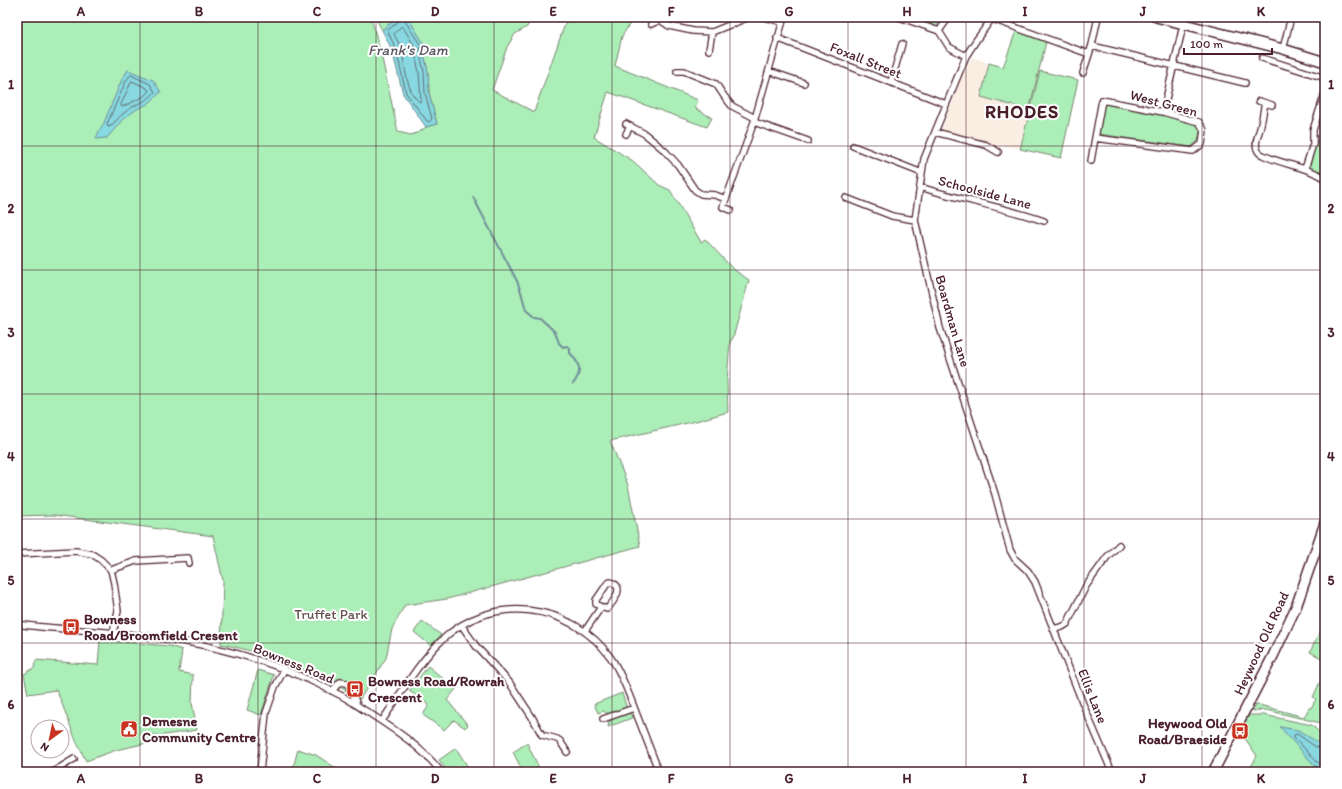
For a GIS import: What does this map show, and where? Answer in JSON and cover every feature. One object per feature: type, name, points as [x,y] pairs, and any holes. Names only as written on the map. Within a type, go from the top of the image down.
[{"type":"main road","points":[[1156,17],[1184,20],[1325,62]]},
{"type":"main road","name":"Heywood Old Road","points":[[1213,772],[1273,656],[1296,607],[1325,523]]},
{"type":"street","points":[[732,17],[734,24]]},
{"type":"street","points":[[651,24],[661,18],[668,26],[693,31],[712,32],[749,17]]},
{"type":"street","points":[[731,210],[723,207],[755,120],[783,20],[763,17]]},
{"type":"street","points":[[899,17],[939,31],[948,47],[966,56]]},
{"type":"street","points":[[939,31],[949,17]]},
{"type":"street","points":[[1083,73],[1092,46],[1098,17]]},
{"type":"street","points":[[1283,49],[1291,17]]},
{"type":"street","points":[[991,18],[1089,54]]},
{"type":"street","name":"Boardman Lane","points":[[991,18],[966,56],[924,159],[915,220],[940,328],[995,494],[1010,550],[1015,559],[1028,571],[1032,577],[1053,629]]},
{"type":"street","points":[[1163,112],[1184,20]]},
{"type":"street","points":[[709,50],[712,32]]},
{"type":"street","name":"Foxall Street","points":[[777,38],[946,104]]},
{"type":"street","points":[[891,82],[902,44]]},
{"type":"street","points":[[1092,46],[1245,83]]},
{"type":"street","points":[[1262,58],[1325,78]]},
{"type":"street","points":[[677,71],[684,71],[716,84],[732,106],[755,120],[808,141]]},
{"type":"street","points":[[768,71],[804,83]]},
{"type":"street","points":[[1305,168],[1313,144],[1313,130],[1325,93]]},
{"type":"street","name":"West Green","points":[[1091,161],[1095,138],[1102,100],[1163,112],[1199,122],[1204,130],[1202,144],[1193,151],[1095,138]]},
{"type":"street","points":[[1272,105],[1262,102],[1262,124],[1256,142],[1258,152],[1265,156],[1305,168],[1325,178]]},
{"type":"street","points":[[626,134],[628,125],[644,134],[664,150],[678,165],[695,190],[701,194],[715,195],[726,199]]},
{"type":"street","points":[[935,132],[986,145],[998,152]]},
{"type":"street","points":[[853,146],[922,173]]},
{"type":"street","name":"Schoolside Lane","points":[[920,187],[952,197],[1020,212],[1044,221]]},
{"type":"street","points":[[846,198],[892,216],[915,220]]},
{"type":"street","points":[[1053,629],[1067,624],[1086,586],[1107,557],[1119,545]]},
{"type":"street","points":[[17,554],[76,551],[92,554],[101,560],[111,570],[114,583],[118,612],[113,633]]},
{"type":"street","points":[[111,570],[136,561],[188,558],[189,563]]},
{"type":"street","points":[[610,582],[615,583],[619,591],[607,609],[601,607],[596,604],[596,600],[606,584],[610,582]]},
{"type":"street","points":[[585,631],[601,607]]},
{"type":"street","points":[[382,722],[428,655],[441,641],[462,626],[472,620],[509,610],[540,612],[554,615],[585,631],[611,659],[618,670],[659,772]]},
{"type":"street","name":"Bowness Road","points":[[17,624],[168,640],[218,649],[284,670],[332,691],[357,705],[409,740],[433,761],[441,772]]},
{"type":"street","points":[[462,626],[476,646],[509,682],[542,735],[557,739],[567,752]]},
{"type":"street","name":"Ellis Lane","points":[[1053,629],[1112,772]]},
{"type":"street","points":[[260,772],[266,714],[275,687],[284,670]]},
{"type":"street","points":[[332,691],[340,682],[346,683],[350,687],[357,705]]},
{"type":"street","points":[[603,720],[634,708]]},
{"type":"street","points":[[53,772],[74,759]]},
{"type":"shaded area","points":[[972,57],[989,63],[981,97],[1029,111],[1019,148],[990,145],[941,131],[965,70]]},
{"type":"green space","name":"Truffet Park","points":[[17,17],[371,17],[381,54],[398,132],[411,135],[426,127],[437,124],[429,93],[428,72],[424,53],[425,46],[407,17],[532,17],[527,27],[515,34],[507,47],[492,90],[534,112],[566,21],[572,22],[576,20],[576,17],[632,17],[622,36],[615,66],[698,100],[695,108],[712,118],[707,127],[608,92],[594,137],[633,161],[659,185],[670,190],[701,242],[705,239],[733,269],[749,280],[733,338],[730,342],[727,381],[728,412],[610,441],[628,485],[640,546],[447,599],[405,605],[392,629],[386,658],[360,699],[328,680],[294,665],[258,653],[221,644],[223,581],[213,536],[54,515],[17,516]]},
{"type":"green space","points":[[375,17],[398,17],[382,30]]},
{"type":"green space","points":[[904,17],[933,17],[939,26],[936,28]]},
{"type":"green space","points":[[1016,31],[1046,42],[1029,110],[981,97],[989,63],[1003,67]]},
{"type":"green space","points":[[1040,71],[1078,80],[1061,158],[1020,149]]},
{"type":"green space","points":[[1104,102],[1195,122],[1201,127],[1198,141],[1191,147],[1098,134]]},
{"type":"green space","points":[[1317,141],[1325,144],[1325,175],[1308,167]]},
{"type":"green space","points":[[1325,618],[1325,660],[1310,652],[1323,626],[1323,620]]},
{"type":"green space","points":[[422,621],[441,635],[431,646],[414,632]]},
{"type":"green space","points":[[100,640],[170,646],[182,650],[179,672],[193,675],[192,703],[197,730],[158,736],[154,734],[153,737],[143,744],[116,750],[86,761],[76,741],[70,725],[70,719],[68,719],[56,690],[28,694],[24,674],[34,668],[36,660],[98,665]]},
{"type":"green space","points":[[428,666],[456,689],[447,700],[468,725],[465,728],[454,720],[444,730],[423,715],[429,705],[409,691]]},
{"type":"green space","points":[[258,670],[274,675],[261,715],[247,710]]},
{"type":"green space","points":[[1325,671],[1325,724],[1266,710],[1253,711],[1256,704],[1304,717],[1316,699],[1313,697]]},
{"type":"green space","points":[[622,693],[627,709],[612,714],[603,711],[598,713],[594,704]]},
{"type":"green space","points":[[627,713],[631,714],[632,718],[608,727],[609,722],[616,716]]},
{"type":"green space","points":[[1249,715],[1264,715],[1312,725],[1319,732],[1325,734],[1325,747],[1318,744],[1315,766],[1325,769],[1325,772],[1248,772],[1257,756],[1240,731]]},
{"type":"green space","points":[[527,743],[541,772],[523,772],[513,752]]},
{"type":"green space","points":[[456,748],[471,772],[448,772],[439,760]]},
{"type":"green space","points":[[298,749],[316,755],[342,772],[292,772]]},
{"type":"water","name":"Frank's Dam","points":[[398,17],[407,17],[409,19],[425,46],[424,53],[428,72],[429,93],[437,124],[426,127],[403,94],[392,50],[382,30]]},
{"type":"water","points":[[128,70],[153,80],[161,92],[148,104],[137,109],[123,119],[107,138],[96,139],[122,79]]},
{"type":"water","points":[[1280,727],[1298,730],[1325,747],[1325,769],[1315,766]]},
{"type":"waterway","points":[[473,197],[517,281],[526,310],[534,317],[540,318],[555,332],[559,343],[563,347],[567,346],[570,348],[570,353],[578,364],[579,368],[578,375],[573,384]]},
{"type":"place","name":"Bowness Road/Broomfield Cresent","points":[[71,627]]},
{"type":"place","name":"Bowness Road/Rowrah Crescent","points":[[355,689]]},
{"type":"place","name":"Demesne Community Centre","points":[[129,729]]},
{"type":"place","name":"Heywood Old Road/Braeside","points":[[1240,731]]},
{"type":"district","name":"RHODES","points":[[1022,112]]}]
